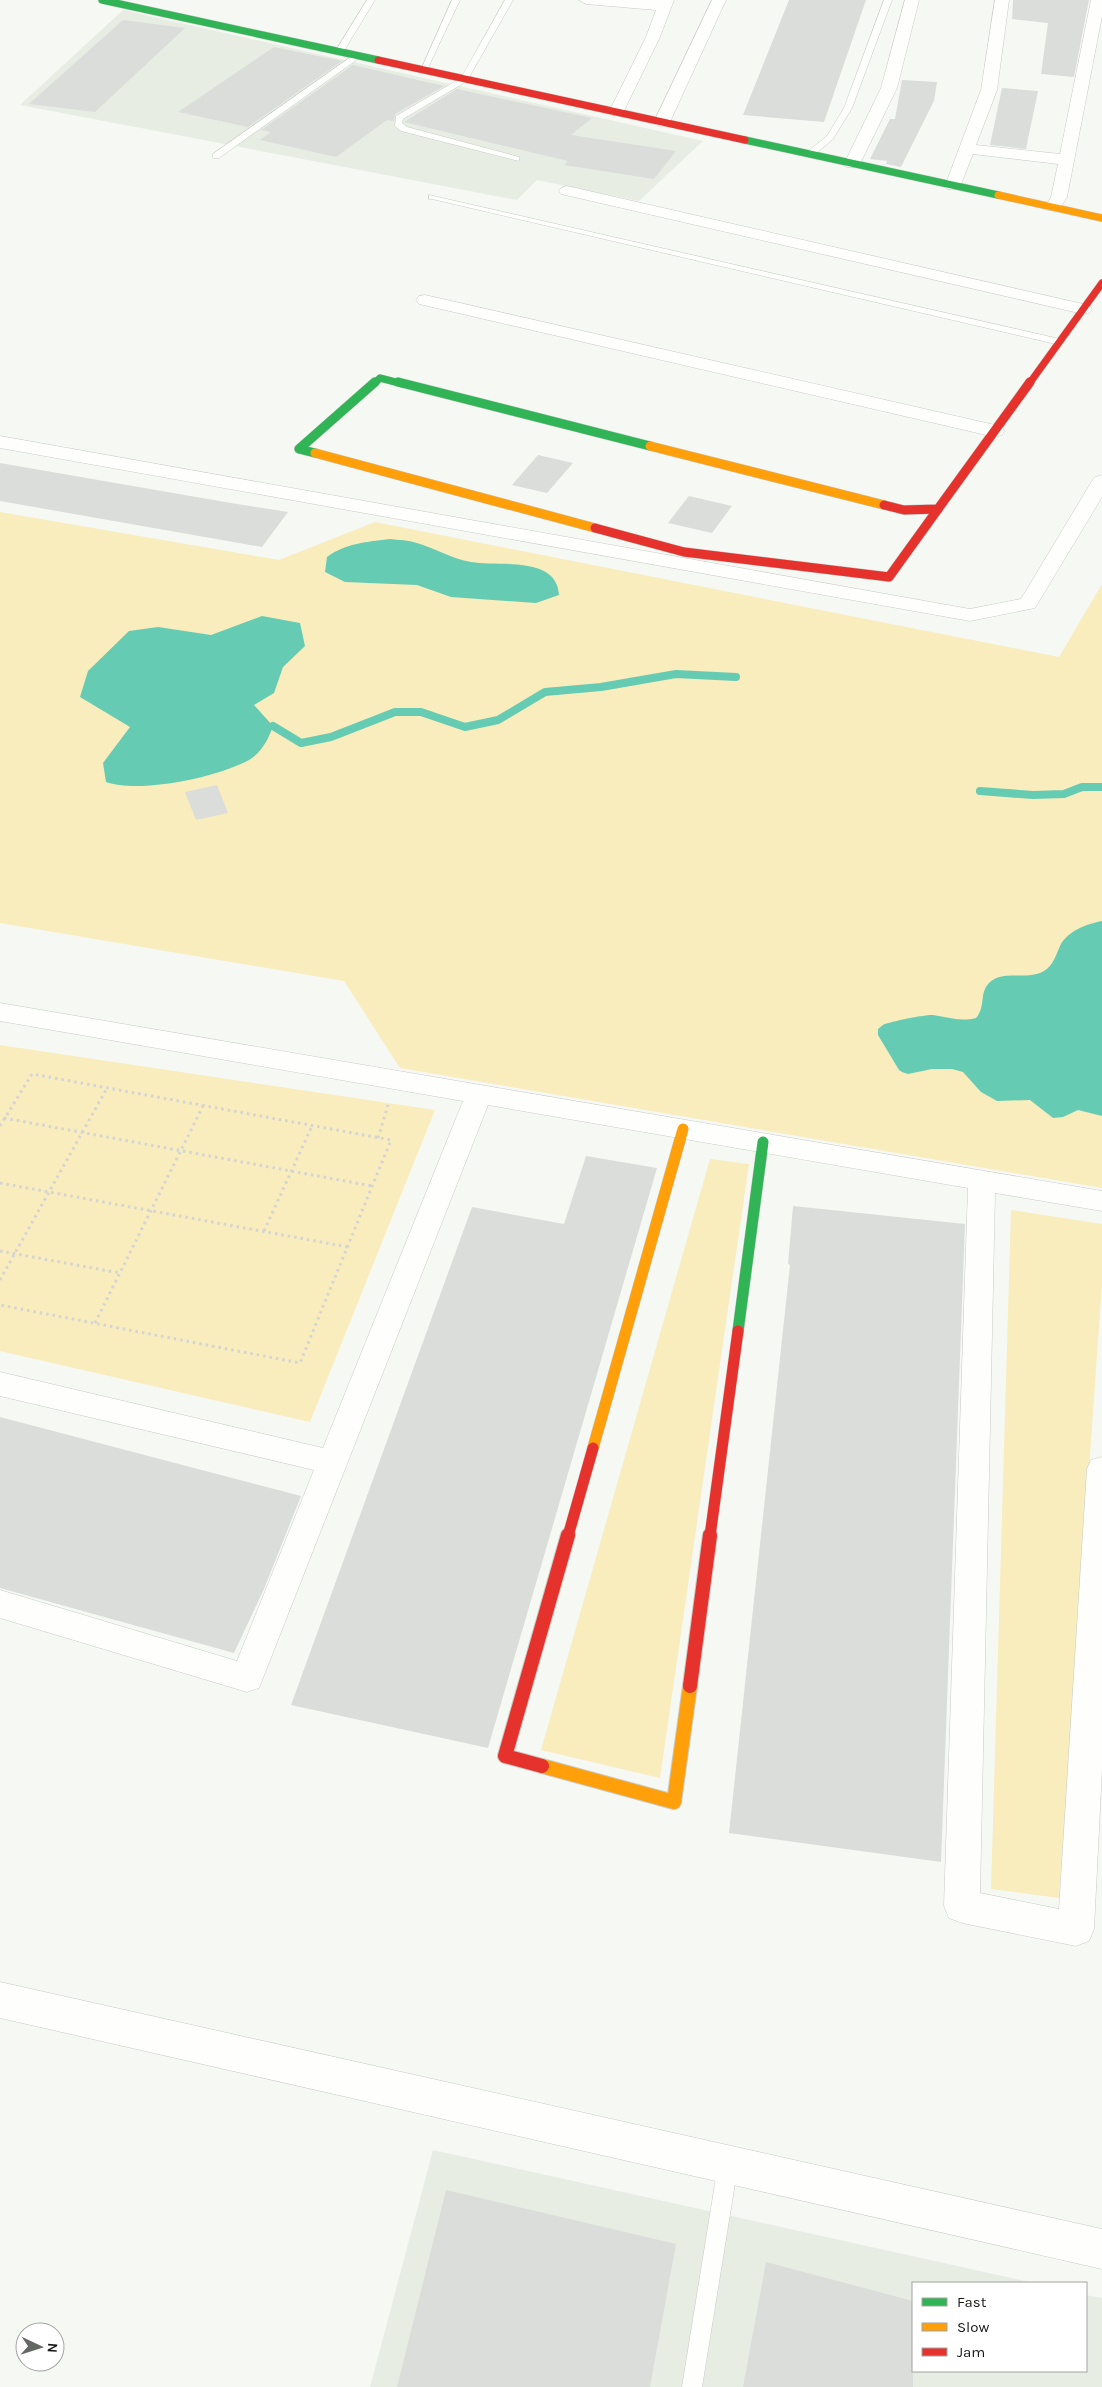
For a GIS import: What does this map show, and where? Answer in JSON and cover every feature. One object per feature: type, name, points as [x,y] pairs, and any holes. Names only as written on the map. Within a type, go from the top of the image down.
[{"type":"street","points":[[102,0],[1102,218]]},
{"type":"street","points":[[586,0],[666,3],[654,37],[617,112]]},
{"type":"street","points":[[662,122],[719,0]]},
{"type":"street","points":[[852,164],[856,150],[889,88],[912,0]]},
{"type":"street","points":[[953,186],[989,90],[1002,0]]},
{"type":"street","points":[[1054,207],[1059,197],[1098,0]]},
{"type":"street","points":[[966,148],[1066,160]]},
{"type":"street","points":[[567,191],[1083,309]]},
{"type":"street","points":[[938,509],[904,510],[380,378],[299,449],[684,552],[889,577],[1102,283]]},
{"type":"street","points":[[425,300],[995,432]]},
{"type":"street","points":[[0,442],[970,615],[1028,604],[1102,481]]},
{"type":"street","points":[[0,1012],[1102,1201]]},
{"type":"street","points":[[0,1604],[247,1678],[479,1094]]},
{"type":"street","points":[[683,1129],[506,1756],[674,1802],[763,1142]]},
{"type":"street","points":[[982,1180],[962,1906],[1076,1929],[1102,1469]]},
{"type":"street","points":[[0,1384],[332,1462]]},
{"type":"street","points":[[0,2000],[1102,2249]]},
{"type":"lane","points":[[338,52],[371,0]]},
{"type":"lane","points":[[423,70],[456,0]]},
{"type":"lane","points":[[509,0],[464,79],[399,118],[398,124],[404,129],[516,159]]},
{"type":"lane","points":[[810,154],[830,138],[848,108],[888,0]]},
{"type":"lane","points":[[216,156],[358,56]]},
{"type":"lane","points":[[432,197],[1060,342]]},
{"type":"lane","points":[[692,2387],[728,2165]]},
{"type":"path","points":[[0,1126],[32,1074],[391,1140],[300,1363],[0,1304]]},
{"type":"path","points":[[378,1138],[396,1079]]},
{"type":"path","points":[[0,1280],[107,1088]]},
{"type":"path","points":[[95,1323],[203,1106]]},
{"type":"path","points":[[4,1118],[372,1186]]},
{"type":"path","points":[[264,1231],[312,1126]]},
{"type":"path","points":[[0,1183],[348,1247]]},
{"type":"path","points":[[0,1251],[120,1273]]},
{"type":"shaded area","points":[[123,10],[703,141],[639,201],[537,180],[517,200],[20,105]]},
{"type":"shaded area","points":[[0,512],[279,560],[375,522],[1059,657],[1102,584],[1102,1188],[400,1068],[344,981],[0,923]]},
{"type":"shaded area","points":[[390,539],[414,542],[471,562],[524,565],[537,568],[548,574],[556,582],[559,595],[536,603],[451,597],[417,585],[345,582],[325,572],[327,557],[334,552],[357,544]]},
{"type":"shaded area","points":[[262,616],[300,623],[305,646],[283,667],[274,693],[254,705],[273,726],[267,741],[258,753],[249,760],[235,766],[199,778],[179,782],[138,786],[106,782],[103,763],[130,727],[80,697],[88,671],[129,631],[158,627],[211,635]]},
{"type":"shaded area","points":[[1102,921],[1102,1116],[1078,1110],[1063,1117],[1053,1118],[1030,1100],[997,1101],[981,1092],[963,1072],[952,1069],[932,1069],[908,1074],[899,1070],[878,1035],[878,1029],[883,1025],[929,1015],[959,1019],[976,1018],[981,1009],[984,991],[994,979],[1037,974],[1044,971],[1056,957],[1060,946],[1067,936],[1084,926]]},
{"type":"shaded area","points":[[0,1045],[435,1110],[310,1422],[0,1351]]},
{"type":"shaded area","points":[[710,1159],[749,1164],[660,1778],[541,1750]]},
{"type":"shaded area","points":[[1011,1210],[1102,1224],[1102,1284],[1059,1898],[991,1889]]},
{"type":"shaded area","points":[[433,2150],[1029,2282],[912,2282],[912,2372],[1087,2372],[1087,2295],[1102,2298],[1102,2387],[370,2387]]},
{"type":"building","points":[[789,0],[866,0],[824,122],[743,115]]},
{"type":"building","points":[[1013,0],[1089,0],[1074,77],[1041,74],[1048,23],[1012,19]]},
{"type":"building","points":[[123,20],[185,28],[95,112],[29,104]]},
{"type":"building","points":[[274,47],[342,61],[248,127],[178,112]]},
{"type":"building","points":[[353,65],[444,86],[395,114],[394,121],[387,120],[336,157],[260,140],[271,132],[261,130]]},
{"type":"building","points":[[902,80],[937,82],[934,101],[901,167],[886,164],[887,161],[870,159],[890,119],[895,119]]},
{"type":"building","points":[[1002,88],[1038,91],[1026,149],[990,145]]},
{"type":"building","points":[[457,89],[592,118],[571,135],[676,151],[654,179],[564,165],[568,161],[404,122]]},
{"type":"building","points":[[538,455],[573,463],[547,493],[512,485]]},
{"type":"building","points":[[0,463],[288,512],[262,547],[0,501]]},
{"type":"building","points":[[689,496],[732,506],[712,533],[668,523]]},
{"type":"building","points":[[217,785],[228,813],[196,820],[185,792]]},
{"type":"building","points":[[586,1156],[657,1168],[488,1748],[291,1705],[472,1207],[564,1224]]},
{"type":"building","points":[[793,1206],[965,1224],[941,1862],[729,1833],[790,1265],[788,1264]]},
{"type":"building","points":[[0,1417],[301,1496],[264,1589],[234,1653],[0,1588]]},
{"type":"building","points":[[446,2190],[676,2244],[650,2387],[397,2387]]},
{"type":"building","points":[[766,2262],[912,2301],[913,2387],[743,2387]]},
{"type":"waterway","points":[[273,726],[301,743],[331,737],[395,712],[421,712],[465,727],[498,720],[545,692],[601,687],[676,674],[736,677]]},
{"type":"waterway","points":[[980,791],[1033,795],[1064,794],[1082,787],[1102,787]]},
{"type":"traffic: fast","points":[[102,0],[378,60]]},
{"type":"traffic: fast","points":[[745,140],[998,195]]},
{"type":"traffic: fast","points":[[315,453],[299,449],[380,378],[650,446]]},
{"type":"traffic: fast","points":[[738,1331],[763,1142]]},
{"type":"traffic: slow","points":[[998,195],[1102,218]]},
{"type":"traffic: slow","points":[[650,446],[884,505]]},
{"type":"traffic: slow","points":[[315,453],[595,528]]},
{"type":"traffic: slow","points":[[593,1448],[683,1129]]},
{"type":"traffic: slow","points":[[542,1766],[674,1802],[690,1686]]},
{"type":"traffic: jam","points":[[378,60],[745,140]]},
{"type":"traffic: jam","points":[[884,505],[904,510],[938,509],[1102,283]]},
{"type":"traffic: jam","points":[[595,528],[684,552],[889,577],[938,509]]},
{"type":"traffic: jam","points":[[690,1686],[738,1331]]},
{"type":"traffic: jam","points":[[542,1766],[505,1756],[593,1448]]}]
